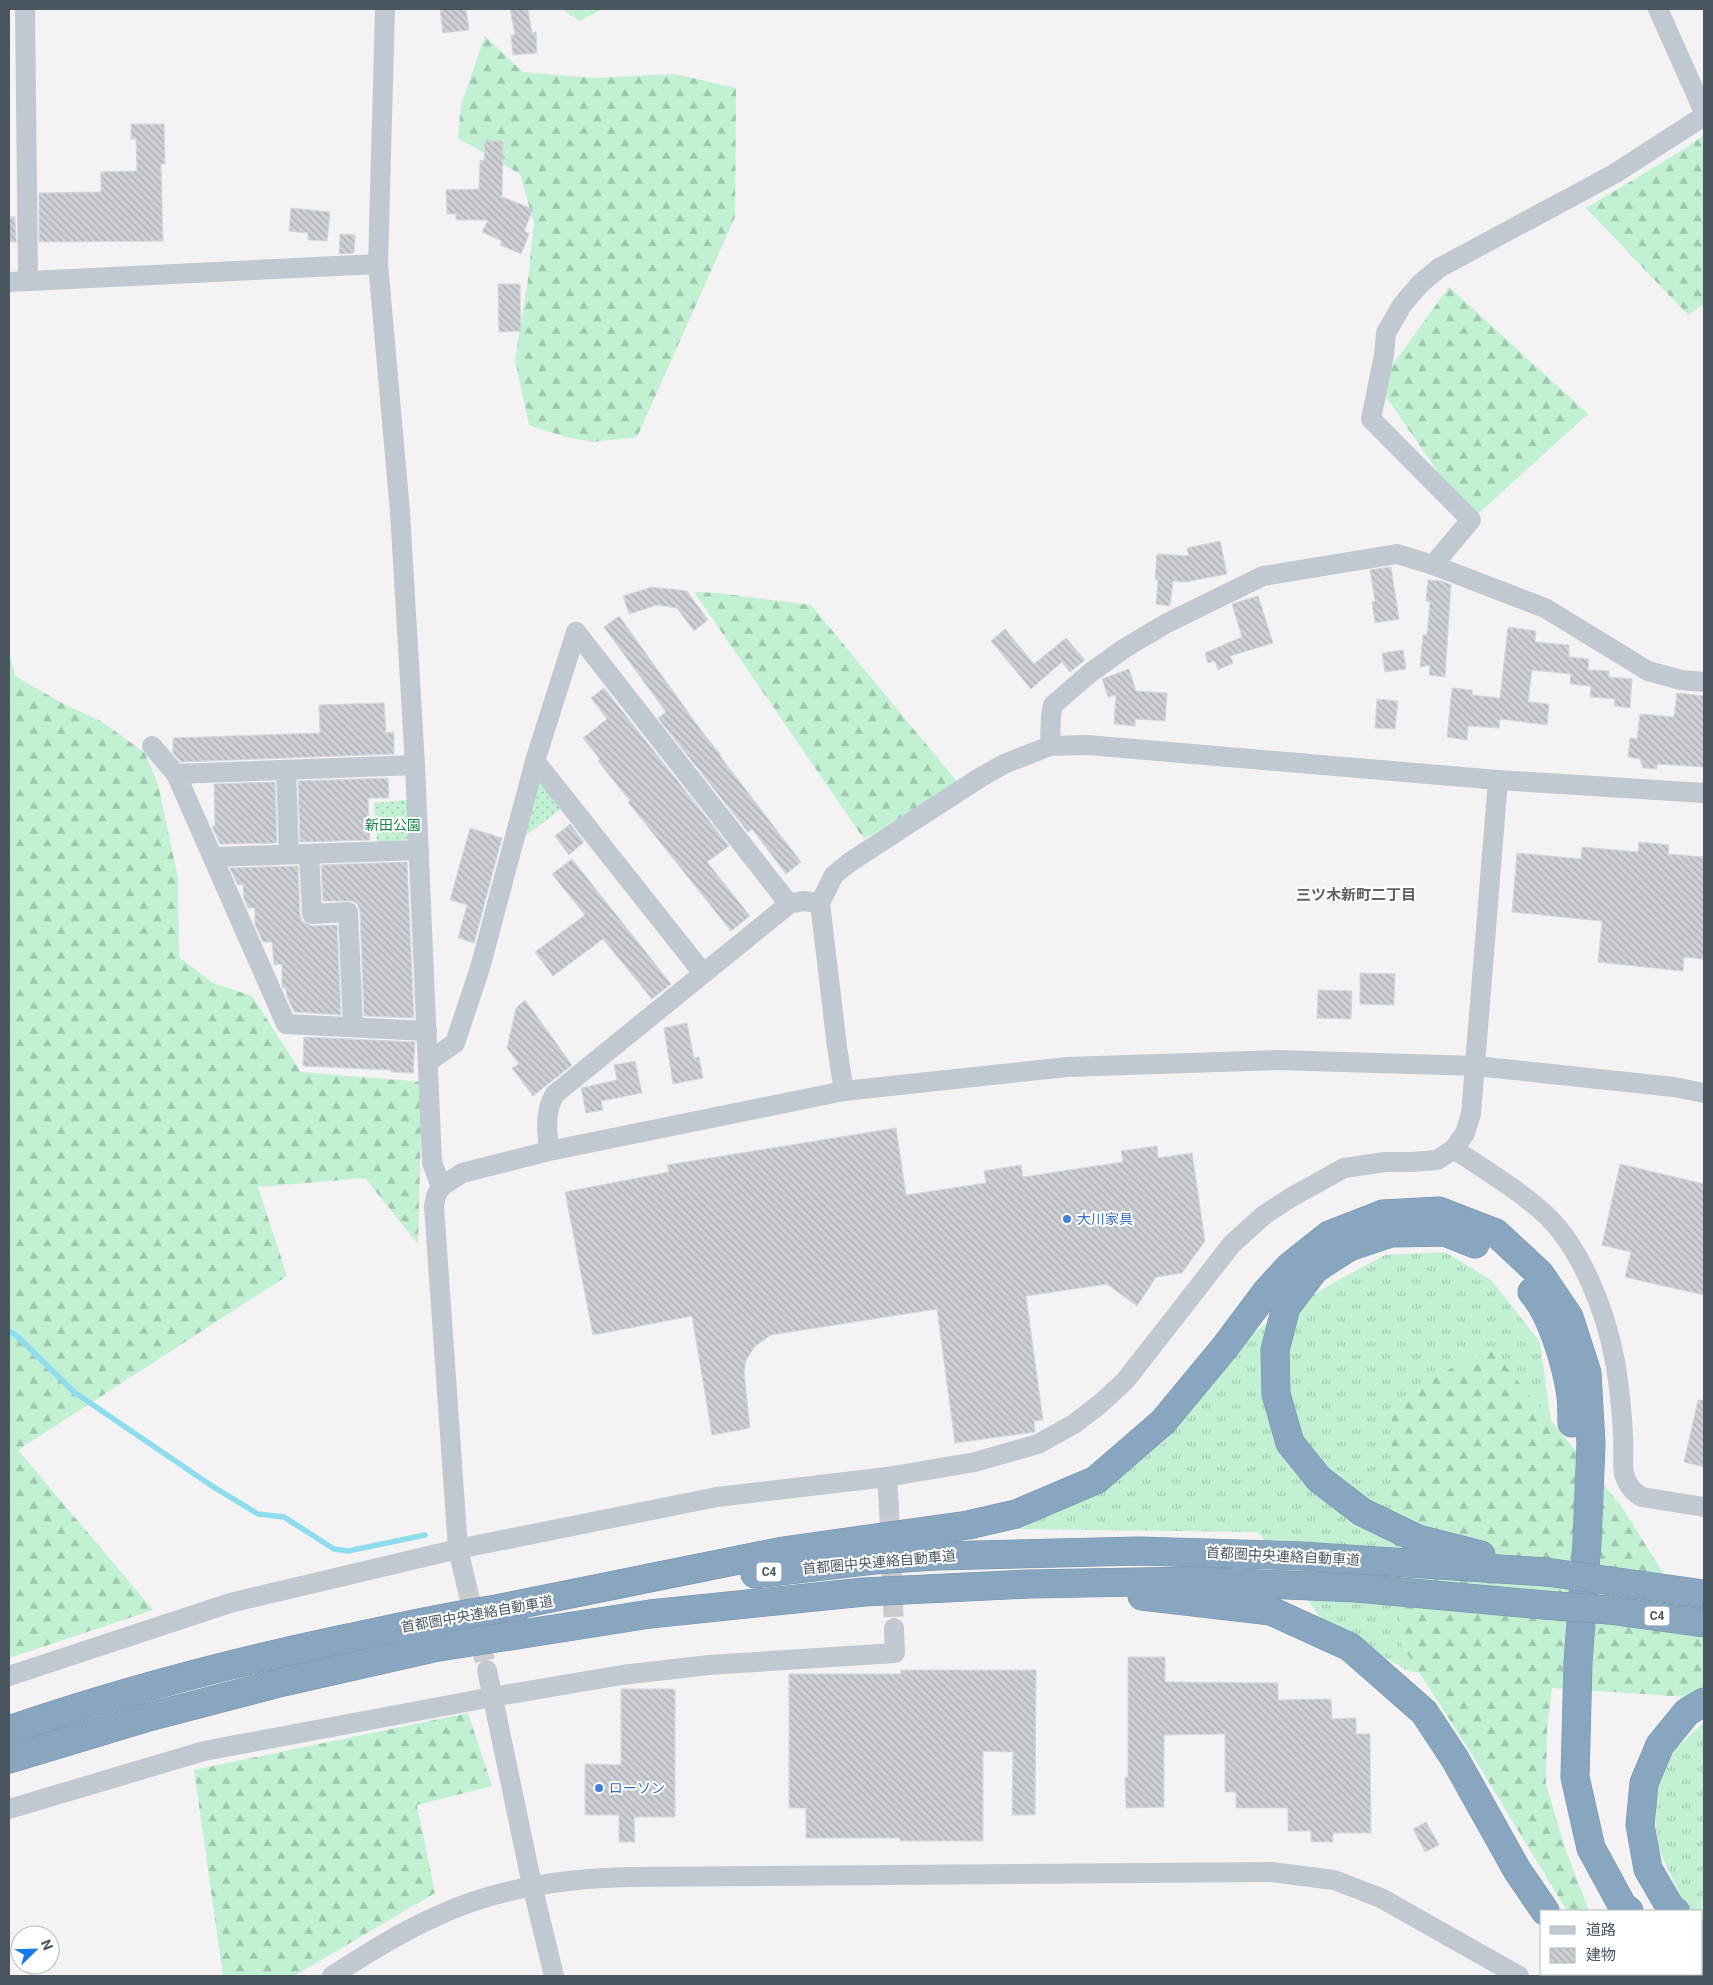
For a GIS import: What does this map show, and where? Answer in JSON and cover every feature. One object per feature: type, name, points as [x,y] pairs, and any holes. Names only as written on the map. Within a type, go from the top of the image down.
[{"type":"highway","points":[[501,1608],[783,1551],[968,1525],[1025,1510],[1096,1480],[1164,1422],[1225,1347],[1267,1291],[1290,1266],[1329,1235],[1383,1214],[1439,1211],[1496,1233],[1540,1274],[1569,1317],[1587,1374],[1591,1444],[1587,1542],[1578,1662],[1575,1777],[1591,1848],[1622,1905],[1628,1910]]},
{"type":"highway","points":[[1546,1572],[1418,1539],[1362,1512],[1319,1479],[1290,1443],[1276,1394],[1274,1350],[1286,1307],[1316,1269],[1349,1247],[1391,1233],[1445,1232],[1492,1250],[1537,1298],[1557,1339],[1571,1397],[1574,1506],[1559,1734],[1560,1788],[1571,1837],[1591,1886],[1609,1910]]},
{"type":"highway","name":"首都圏中央連絡自動車道","points":[[9,1730],[144,1689],[267,1655],[434,1620],[501,1608],[874,1560],[936,1556],[1139,1551],[1301,1556],[1546,1572],[1704,1594]]},
{"type":"highway","name":"首都圏中央連絡自動車道","points":[[9,1758],[145,1718],[283,1682],[433,1648],[650,1614],[864,1592],[1029,1584],[1191,1581],[1357,1588],[1609,1610],[1704,1623]]},
{"type":"highway","points":[[1029,1584],[1271,1611],[1350,1647],[1424,1712],[1455,1759],[1516,1870],[1544,1910]]},
{"type":"highway","points":[[1674,1910],[1670,1907],[1648,1869],[1640,1826],[1644,1783],[1660,1746],[1686,1712],[1704,1702]]},
{"type":"street","points":[[25,9],[18,281],[378,264]]},
{"type":"street","points":[[386,9],[378,264],[400,512],[415,765],[432,1162],[441,1188]]},
{"type":"street","points":[[1658,9],[1704,112]]},
{"type":"street","points":[[1433,565],[1471,520],[1372,419],[1384,356],[1386,333],[1402,305],[1420,284],[1439,268],[1614,174],[1704,116]]},
{"type":"street","points":[[1050,746],[1053,705],[1090,673],[1125,648],[1167,623],[1263,576],[1398,554],[1433,565],[1544,608],[1648,671],[1680,680],[1704,682]]},
{"type":"street","points":[[428,1062],[455,1043],[480,968],[535,761],[576,632],[789,904]]},
{"type":"street","points":[[844,1091],[820,903],[834,875],[850,862],[981,776],[1004,764],[1050,746],[1087,745],[1498,780],[1704,793]]},
{"type":"street","points":[[152,746],[176,774],[286,1024],[427,1031]]},
{"type":"street","points":[[535,761],[703,973]]},
{"type":"street","points":[[176,774],[415,765]]},
{"type":"street","points":[[286,770],[289,854]]},
{"type":"street","points":[[9,1676],[230,1603],[458,1549],[717,1497],[887,1477],[975,1462],[1038,1444],[1074,1424],[1125,1381],[1232,1244],[1264,1215],[1344,1168],[1385,1162],[1437,1160],[1454,1149],[1465,1134],[1471,1114],[1476,1066],[1498,780]]},
{"type":"street","points":[[214,857],[419,850]]},
{"type":"street","points":[[309,854],[312,914],[348,912],[353,1026]]},
{"type":"street","points":[[549,1151],[546,1124],[548,1110],[555,1094],[789,904],[803,900],[820,903]]},
{"type":"street","points":[[466,1583],[458,1549],[434,1206],[436,1196],[441,1188],[462,1173],[549,1151],[844,1091],[1067,1067],[1277,1060],[1476,1066],[1674,1087],[1704,1093]]},
{"type":"street","points":[[1454,1149],[1521,1195],[1547,1216],[1571,1247],[1591,1284],[1607,1325],[1615,1361],[1623,1434],[1624,1473],[1634,1493],[1642,1497],[1704,1507]]},
{"type":"street","points":[[887,1477],[889,1507]]},
{"type":"street","points":[[9,1809],[204,1751],[492,1697],[622,1676],[709,1665],[894,1654],[894,1628]]},
{"type":"street","points":[[487,1670],[532,1886],[554,1976]]},
{"type":"street","points":[[332,1976],[434,1917],[482,1900],[532,1886],[606,1877],[1272,1872],[1334,1880],[1381,1898],[1519,1976]]},
{"type":"green space","points":[[562,9],[603,9],[579,21]]},
{"type":"green space","points":[[485,36],[523,72],[594,78],[675,74],[736,88],[735,217],[637,437],[593,442],[565,437],[529,425],[515,360],[528,280],[534,223],[520,174],[458,138],[461,105]]},
{"type":"green space","points":[[1704,135],[1704,304],[1688,315],[1586,208],[1683,150]]},
{"type":"green space","points":[[1449,287],[1588,414],[1471,520],[1378,385]]},
{"type":"green space","points":[[694,592],[718,593],[811,605],[959,784],[864,839]]},
{"type":"green space","points":[[9,651],[15,676],[64,704],[101,721],[145,753],[158,784],[178,878],[179,957],[213,983],[252,996],[301,1072],[422,1082],[418,1244],[365,1178],[258,1187],[287,1276],[18,1450],[153,1610],[9,1658]]},
{"type":"green space","points":[[538,777],[561,809],[521,839]]},
{"type":"green space","name":"新田公園","points":[[408,800],[411,833],[406,842],[377,843],[374,803]]},
{"type":"green space","points":[[1445,1252],[1491,1280],[1540,1342],[1551,1421],[1442,1678],[1406,1670],[1320,1617],[1258,1532],[1019,1529],[1109,1487],[1165,1441],[1249,1335],[1333,1283],[1385,1255]]},
{"type":"green space","points":[[1489,1346],[1622,1507],[1704,1639],[1704,1698],[1552,1688],[1547,1729],[1546,1784],[1564,1845],[1589,1910],[1566,1910],[1476,1761],[1401,1644],[1391,1486],[1392,1403]]},
{"type":"green space","points":[[468,1713],[492,1786],[417,1805],[435,1893],[294,1976],[223,1976],[194,1770]]},
{"type":"green space","points":[[1704,1722],[1704,1926],[1703,1910],[1688,1910],[1658,1848],[1653,1791],[1676,1748]]},
{"type":"building","points":[[440,9],[466,9],[469,30],[443,33]]},
{"type":"building","points":[[510,9],[528,9],[532,33],[536,32],[537,53],[513,55],[511,35],[515,35]]},
{"type":"building","points":[[131,124],[164,124],[165,164],[161,164],[163,241],[39,242],[39,193],[101,192],[101,172],[137,171],[136,139],[131,139]]},
{"type":"building","points":[[485,141],[503,141],[502,197],[533,209],[524,231],[529,234],[521,254],[500,245],[502,241],[482,232],[488,220],[456,220],[456,214],[447,214],[446,190],[479,189],[480,160],[484,161]]},
{"type":"building","points":[[291,208],[330,212],[327,241],[308,240],[308,233],[289,231]]},
{"type":"building","points":[[9,217],[15,217],[16,242],[9,242]]},
{"type":"building","points":[[340,234],[355,235],[354,253],[339,254]]},
{"type":"building","points":[[498,284],[520,284],[521,331],[499,332]]},
{"type":"building","points":[[1220,541],[1227,574],[1185,582],[1173,581],[1170,606],[1156,604],[1158,580],[1155,579],[1157,554],[1189,556],[1187,548]]},
{"type":"building","points":[[1391,567],[1399,619],[1375,623],[1372,602],[1375,601],[1370,570]]},
{"type":"building","points":[[1428,580],[1442,581],[1451,585],[1445,677],[1429,675],[1430,665],[1420,667],[1423,635],[1427,634],[1430,602],[1426,601]]},
{"type":"building","points":[[652,587],[687,591],[708,620],[694,631],[677,608],[657,605],[629,614],[623,596]]},
{"type":"building","points":[[1258,596],[1273,643],[1230,656],[1233,663],[1218,670],[1215,661],[1208,663],[1205,653],[1242,637],[1232,604]]},
{"type":"building","points":[[619,616],[720,756],[801,862],[786,874],[752,829],[748,832],[658,718],[666,712],[604,627]]},
{"type":"building","points":[[1508,627],[1536,631],[1535,642],[1569,645],[1569,657],[1589,659],[1588,670],[1609,671],[1609,677],[1632,679],[1630,708],[1614,706],[1615,699],[1590,697],[1591,686],[1570,684],[1571,674],[1532,670],[1528,702],[1549,704],[1547,725],[1500,719],[1499,728],[1468,726],[1467,740],[1447,737],[1452,688],[1472,690],[1472,695],[1500,698]]},
{"type":"building","points":[[1005,629],[1034,664],[1066,638],[1085,660],[1070,672],[1062,662],[1031,689],[991,641]]},
{"type":"building","points":[[1403,650],[1406,669],[1385,672],[1382,653]]},
{"type":"building","points":[[1129,669],[1136,691],[1167,693],[1165,721],[1135,719],[1135,726],[1114,724],[1116,695],[1108,697],[1102,679]]},
{"type":"building","points":[[604,688],[729,846],[707,862],[750,916],[731,931],[628,802],[630,801],[598,761],[600,759],[583,738],[607,719],[591,698]]},
{"type":"building","points":[[1677,693],[1704,696],[1704,767],[1657,764],[1657,769],[1643,768],[1640,759],[1628,757],[1630,738],[1637,739],[1640,714],[1674,717]]},
{"type":"building","points":[[1377,699],[1398,701],[1395,729],[1375,728]]},
{"type":"building","points":[[384,703],[386,733],[394,732],[394,754],[181,762],[173,753],[173,738],[320,733],[319,705]]},
{"type":"building","points":[[388,778],[389,798],[368,798],[370,840],[300,842],[298,781]]},
{"type":"building","points":[[275,782],[277,843],[220,844],[212,826],[215,826],[214,784]]},
{"type":"building","points":[[570,824],[584,842],[569,855],[555,836]]},
{"type":"building","points":[[470,828],[502,838],[474,943],[458,938],[467,905],[450,900]]},
{"type":"building","points":[[1639,842],[1669,845],[1668,854],[1704,857],[1704,959],[1684,957],[1683,971],[1598,962],[1602,921],[1512,912],[1517,853],[1581,859],[1582,847],[1638,852]]},
{"type":"building","points":[[572,859],[671,984],[652,999],[603,939],[553,976],[535,952],[585,915],[552,874]]},
{"type":"building","points":[[407,862],[414,1018],[364,1016],[360,911],[358,905],[353,901],[323,901],[321,865]]},
{"type":"building","points":[[298,866],[300,915],[302,921],[312,926],[337,925],[341,1015],[294,1012],[287,996],[286,988],[283,988],[282,984],[282,964],[274,965],[272,942],[263,942],[255,925],[255,908],[248,908],[244,898],[243,884],[238,885],[230,868]]},
{"type":"building","points":[[1360,973],[1395,974],[1394,1005],[1360,1004]]},
{"type":"building","points":[[1318,990],[1352,991],[1351,1019],[1317,1018]]},
{"type":"building","points":[[525,1000],[572,1065],[533,1096],[512,1068],[519,1064],[507,1048],[516,1008]]},
{"type":"building","points":[[687,1023],[694,1058],[699,1057],[703,1078],[673,1084],[664,1028]]},
{"type":"building","points":[[304,1037],[415,1042],[413,1073],[391,1072],[391,1070],[303,1066]]},
{"type":"building","points":[[635,1061],[642,1093],[601,1101],[603,1110],[586,1113],[581,1088],[617,1080],[614,1065]]},
{"type":"building","points":[[896,1128],[906,1195],[986,1183],[984,1171],[1021,1165],[1023,1177],[1123,1162],[1121,1151],[1157,1146],[1158,1158],[1192,1153],[1205,1241],[1182,1273],[1156,1277],[1137,1306],[1107,1284],[1026,1296],[1043,1420],[1034,1421],[1035,1432],[955,1443],[937,1309],[771,1335],[755,1346],[746,1360],[744,1372],[750,1428],[712,1435],[692,1316],[593,1335],[565,1192],[669,1172],[667,1165]]},
{"type":"building","points":[[1620,1164],[1704,1184],[1704,1295],[1625,1277],[1631,1252],[1602,1245]]},
{"type":"building","points":[[1698,1400],[1704,1400],[1704,1467],[1684,1462]]},
{"type":"building","points":[[1128,1657],[1165,1657],[1165,1682],[1278,1683],[1278,1700],[1331,1699],[1332,1719],[1356,1718],[1356,1734],[1370,1734],[1371,1833],[1333,1833],[1333,1842],[1311,1842],[1311,1831],[1288,1831],[1288,1808],[1236,1808],[1236,1792],[1225,1792],[1225,1734],[1164,1735],[1164,1807],[1126,1808],[1125,1777],[1128,1777]]},
{"type":"building","points":[[901,1670],[1036,1670],[1035,1815],[1012,1815],[1013,1752],[983,1751],[983,1841],[900,1841],[900,1838],[806,1838],[806,1808],[789,1808],[789,1674],[901,1674]]},
{"type":"building","points":[[621,1689],[675,1689],[675,1817],[634,1817],[635,1842],[619,1842],[619,1815],[585,1815],[585,1764],[621,1765]]},
{"type":"building","points":[[1426,1822],[1439,1845],[1425,1852],[1413,1829]]},
{"type":"waterway","points":[[9,1331],[17,1336],[74,1392],[212,1486],[258,1514],[284,1517],[334,1549],[348,1551],[425,1535]]},
{"type":"tunnel","points":[[889,1507],[894,1628]]},
{"type":"tunnel","points":[[466,1583],[487,1670]]},
{"type":"place","name":"大川家具","points":[[1067,1219]]},
{"type":"place","name":"ローソン","points":[[599,1788]]},
{"type":"district","name":"三ツ木新町二丁目","points":[[1356,895]]}]
